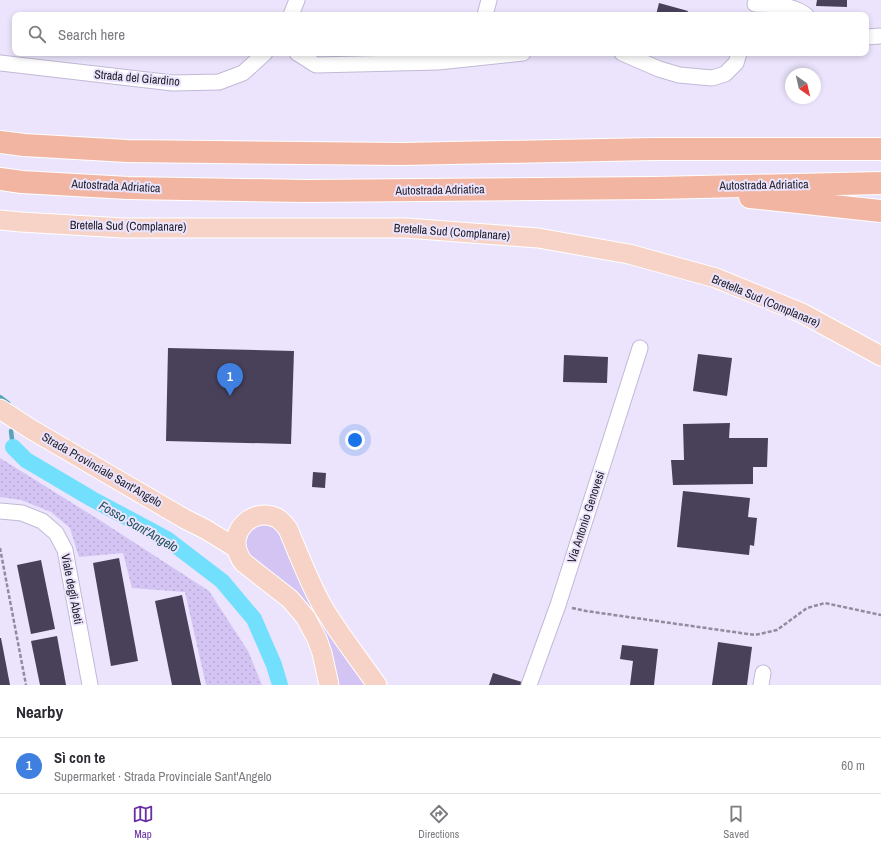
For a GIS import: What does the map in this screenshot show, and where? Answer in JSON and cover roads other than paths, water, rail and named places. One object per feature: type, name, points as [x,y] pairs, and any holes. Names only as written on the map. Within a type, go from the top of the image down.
[{"type":"highway","points":[[0,142],[24,145],[127,151],[402,154],[653,149],[881,149]]},
{"type":"highway","name":"Autostrada Adriatica","points":[[0,179],[22,182],[128,188],[306,192],[656,188],[881,183]]},
{"type":"highway","points":[[656,188],[881,211]]},
{"type":"main road","name":"Bretella Sud (Complanare)","points":[[0,220],[123,228],[406,228],[538,238],[629,254],[716,278],[802,313],[881,356]]},
{"type":"main road","name":"Strada Provinciale Sant'Angelo","points":[[0,409],[36,432],[236,548]]},
{"type":"main road","name":"Strada Provinciale Sant'Angelo","points":[[205,529],[221,529],[242,525],[255,516],[262,515],[277,518],[283,523],[288,529],[313,589],[323,607],[377,685]]},
{"type":"main road","points":[[242,525],[236,540],[236,548],[239,556],[244,563],[290,599],[306,618],[317,639],[322,653],[329,685]]},
{"type":"street","points":[[292,12],[297,0]]},
{"type":"street","points":[[486,12],[489,0]]},
{"type":"street","points":[[754,6],[782,5],[802,12]]},
{"type":"street","points":[[869,36],[881,36]]},
{"type":"street","name":"Strada del Giardino","points":[[0,64],[173,83],[219,82],[243,73],[262,56]]},
{"type":"street","points":[[302,56],[316,65],[438,62],[474,56]]},
{"type":"street","points":[[629,56],[679,75],[712,78],[725,74],[736,63],[738,56]]},
{"type":"street","name":"Via Antonio Genovesi","points":[[529,685],[558,605],[640,348]]},
{"type":"street","name":"Viale degli Abeti","points":[[0,511],[22,513],[42,521],[56,533],[65,550],[90,685]]},
{"type":"waterway","points":[[0,397],[8,403]]},
{"type":"waterway","points":[[11,431],[13,447]]},
{"type":"waterway","name":"Fosso Sant'Angelo","points":[[13,447],[26,460],[92,499],[167,539],[222,581],[254,619],[274,665],[280,685]]},
{"type":"place","name":"Sì con te","points":[[230,396]]}]
